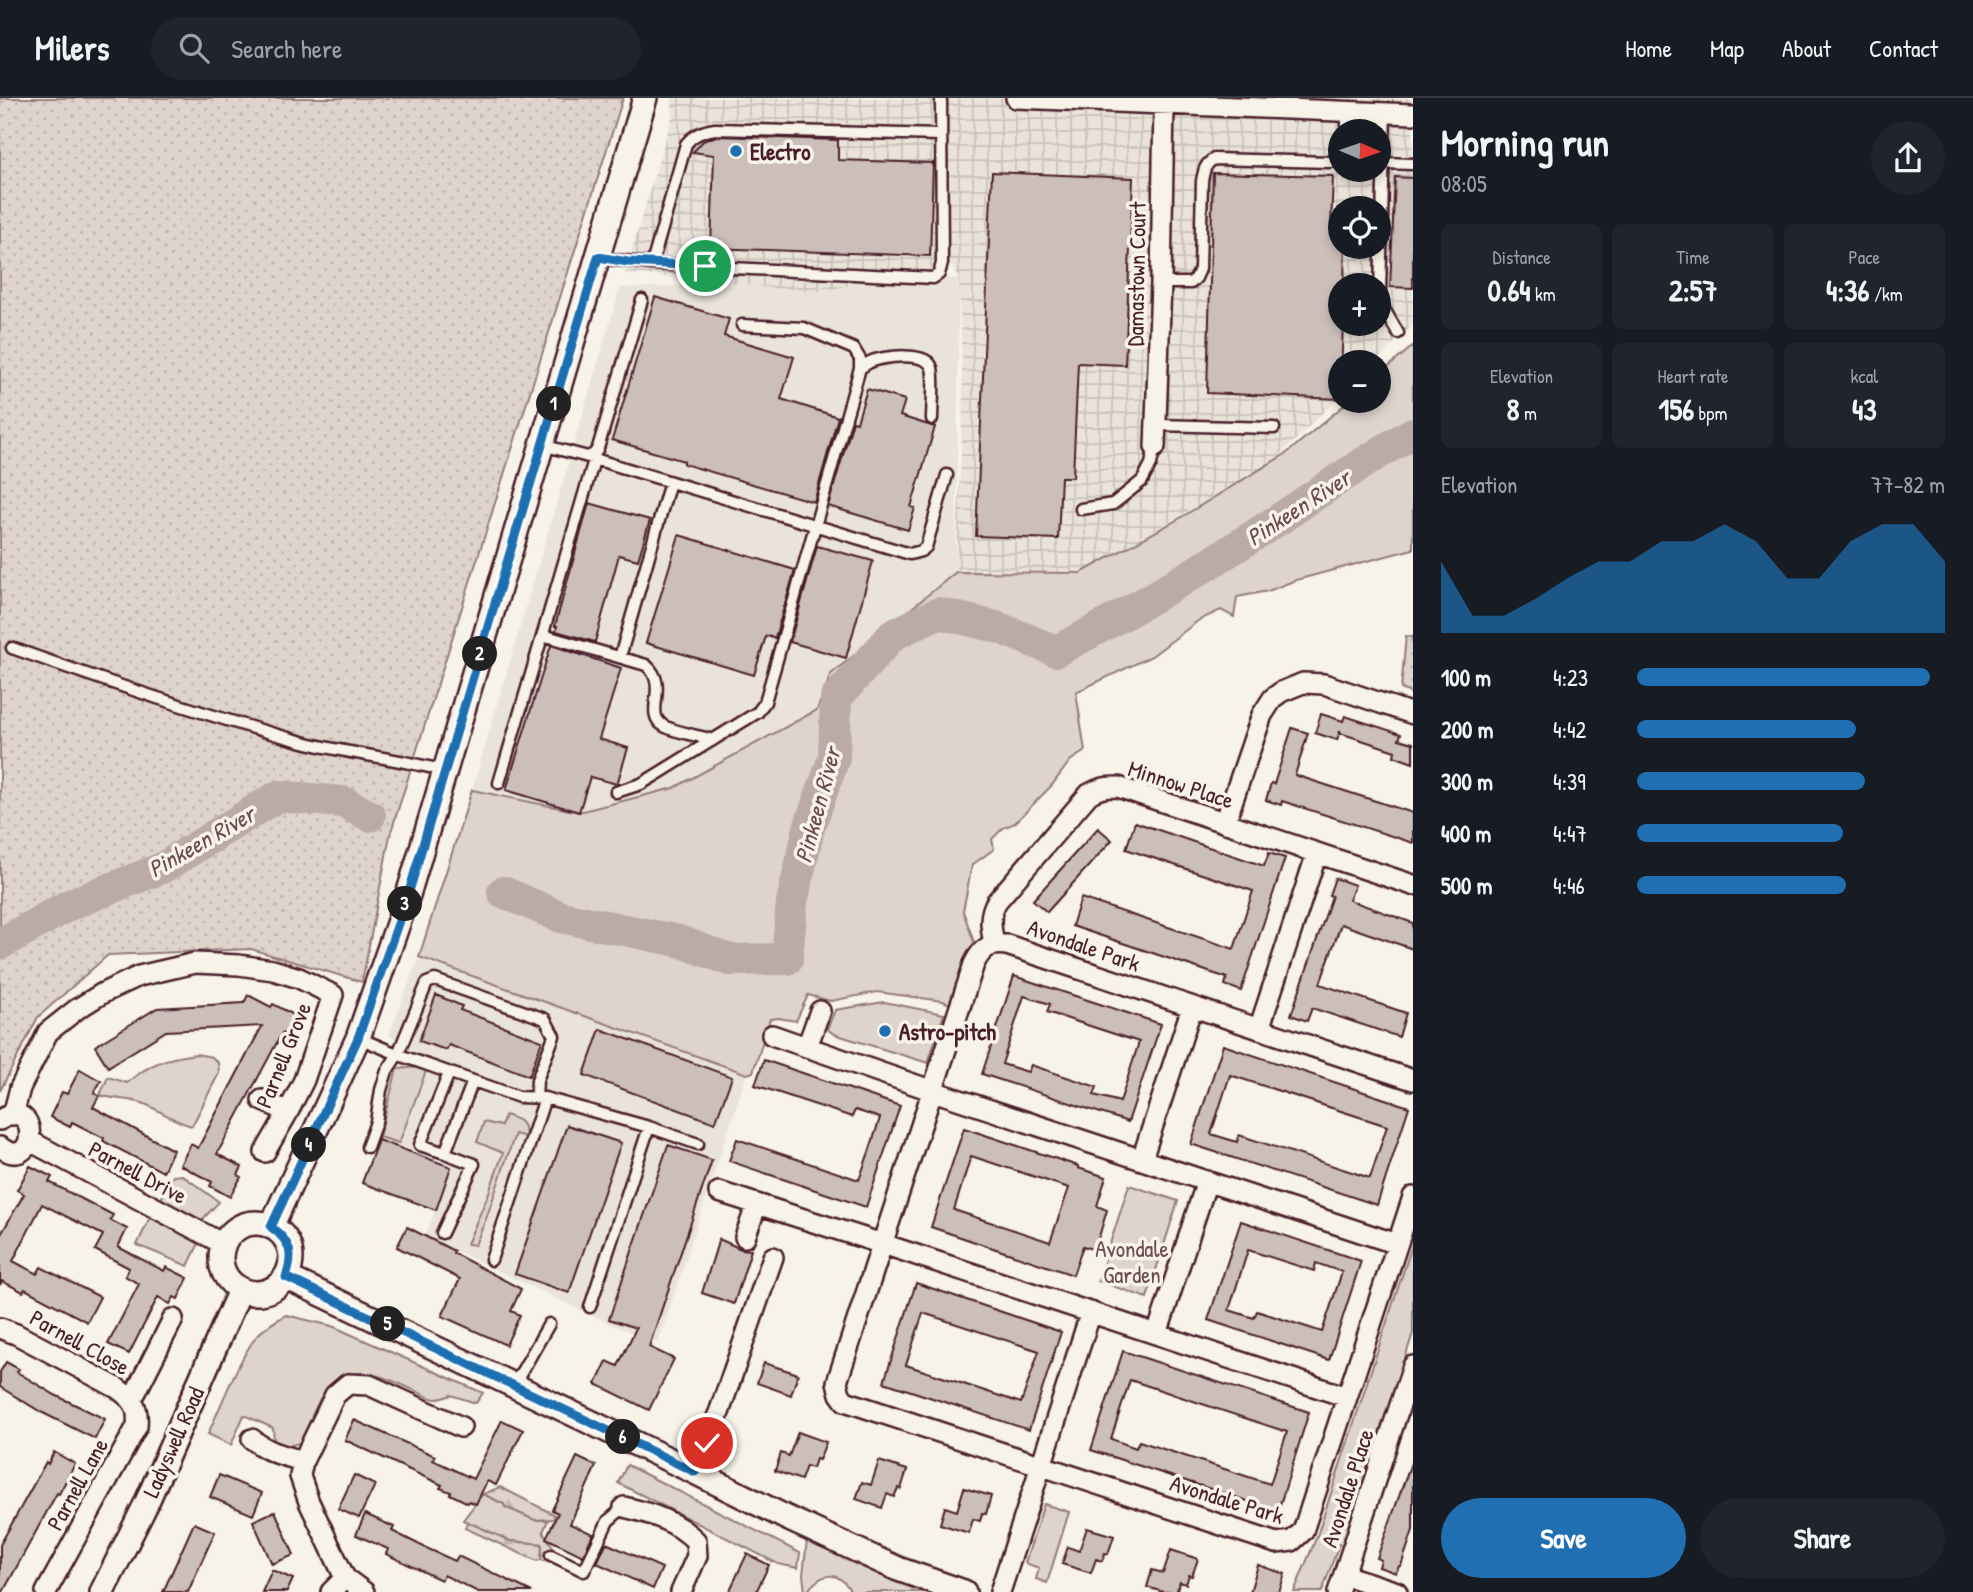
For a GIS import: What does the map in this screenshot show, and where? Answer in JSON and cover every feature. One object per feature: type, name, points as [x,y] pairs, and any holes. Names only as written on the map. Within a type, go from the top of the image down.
[{"type":"street","points":[[271,1227],[358,1038],[408,895],[645,98]]},
{"type":"street","points":[[1016,98],[1413,114]]},
{"type":"street","name":"Damastown Court","points":[[1155,447],[1164,103]]},
{"type":"street","points":[[1225,823],[1262,715],[1273,698],[1281,692],[1303,683],[1324,684],[1413,713]]},
{"type":"street","name":"Minnow Place","points":[[994,944],[990,918],[996,901],[1089,794],[1098,789],[1118,787],[1413,886]]},
{"type":"street","points":[[1259,1029],[1317,853]]},
{"type":"street","name":"Avondale Park","points":[[1413,1080],[1007,945],[994,944],[984,948],[974,964],[837,1382],[840,1394],[845,1401],[1276,1543],[1292,1541],[1303,1531],[1413,1196]]},
{"type":"street","name":"Parnell Grove","points":[[7,1117],[48,1032],[77,1009],[127,982],[163,970],[195,963],[239,965],[273,970],[299,978],[333,995],[304,1080],[265,1152]]},
{"type":"street","points":[[1142,1159],[1192,1007]]},
{"type":"street","points":[[807,1047],[820,1010]]},
{"type":"street","points":[[772,1035],[1397,1244]]},
{"type":"street","points":[[262,1100],[289,1112]]},
{"type":"street","points":[[0,1147],[16,1152],[30,1141],[29,1124],[19,1116],[7,1117]]},
{"type":"street","name":"Parnell Drive","points":[[30,1141],[223,1244]]},
{"type":"street","points":[[1157,1334],[1207,1181]]},
{"type":"street","points":[[719,1192],[1347,1397]]},
{"type":"street","points":[[745,1237],[757,1204]]},
{"type":"street","points":[[258,1223],[271,1227],[283,1236],[290,1249],[291,1263],[286,1277],[277,1287],[265,1293],[252,1294],[240,1290],[229,1282],[223,1270],[220,1257],[223,1244],[232,1233],[244,1225],[258,1223]]},
{"type":"street","points":[[695,1472],[774,1257]]},
{"type":"street","points":[[286,1277],[787,1518],[887,1563],[964,1592]]},
{"type":"street","name":"Ladyswell Road","points":[[102,1592],[146,1504],[240,1290]]},
{"type":"street","points":[[1000,1592],[1091,1312]]},
{"type":"street","name":"Parnell Close","points":[[0,1328],[16,1334],[131,1398],[173,1319]]},
{"type":"street","name":"Avondale Place","points":[[1397,1592],[1341,1584],[1404,1420],[1413,1366]]},
{"type":"street","points":[[364,1592],[338,1585],[300,1476],[303,1461],[335,1395],[348,1384],[369,1385],[461,1427]]},
{"type":"street","name":"Parnell Lane","points":[[46,1592],[137,1426],[138,1414],[131,1398]]},
{"type":"street","points":[[252,1439],[271,1452],[303,1461]]},
{"type":"street","points":[[624,1507],[650,1512],[685,1530],[696,1541],[697,1556],[681,1592]]},
{"type":"lane","points":[[598,257],[652,264],[933,278],[939,274],[942,263],[941,98]]},
{"type":"lane","points":[[1347,111],[1347,119]]},
{"type":"lane","points":[[1385,112],[1385,119]]},
{"type":"lane","points":[[652,264],[686,144],[694,135],[704,130],[940,135]]},
{"type":"lane","points":[[1161,283],[1191,283],[1200,269],[1202,181],[1208,163],[1214,159],[1328,162]]},
{"type":"lane","points":[[1391,163],[1413,164]]},
{"type":"lane","points":[[1383,182],[1380,292],[1384,309],[1398,333]]},
{"type":"lane","points":[[499,783],[591,459],[598,448],[642,300]]},
{"type":"lane","points":[[617,792],[640,784],[713,740],[758,712],[765,702],[860,368],[860,359],[854,349],[804,328],[742,325]]},
{"type":"lane","points":[[860,368],[884,358],[920,357],[927,360],[932,367],[932,419]]},
{"type":"lane","points":[[1156,425],[1275,428]]},
{"type":"lane","points":[[542,445],[910,554],[926,547],[947,475]]},
{"type":"lane","points":[[1081,509],[1113,504],[1142,481],[1151,464],[1155,447]]},
{"type":"lane","points":[[620,657],[670,482]]},
{"type":"lane","points":[[543,635],[646,665],[653,671],[658,684],[654,711],[656,719],[663,725],[713,740]]},
{"type":"lane","points":[[12,648],[240,724],[307,743],[445,771]]},
{"type":"lane","points":[[367,1147],[376,1122],[384,1080],[398,1054],[427,984],[435,980],[545,1019],[554,1036],[537,1080],[540,1098],[491,1260]]},
{"type":"lane","points":[[358,1038],[519,1097],[540,1098],[649,1127],[698,1144]]},
{"type":"lane","points":[[442,1233],[474,1164],[420,1145],[449,1073]]},
{"type":"lane","points":[[445,1153],[473,1081]]},
{"type":"lane","points":[[590,1307],[649,1127]]},
{"type":"lane","points":[[514,1385],[550,1324]]},
{"type":"lane","points":[[551,1555],[584,1571],[608,1521],[624,1507]]},
{"type":"shaded area","points":[[672,98],[1413,98],[1413,325],[1387,350],[1328,350],[1328,408],[1273,462],[1081,573],[956,572],[963,403],[959,278],[951,266],[815,292],[625,273],[672,116]]},
{"type":"shaded area","points":[[959,278],[956,572],[831,674],[818,710],[661,795],[579,812],[472,790],[620,288]]},
{"type":"shaded area","points":[[419,957],[747,1074],[658,1343],[606,1322],[425,1236],[453,1166],[376,1137],[390,1079],[407,1045],[389,1035]]},
{"type":"green space","points":[[0,98],[623,98],[390,835],[362,982],[251,949],[108,955],[38,1017],[0,1091]]},
{"type":"green space","points":[[1413,346],[1413,549],[1296,580],[1268,591],[1237,597],[1234,617],[1221,610],[1199,620],[1152,656],[1076,692],[1085,751],[1070,761],[1052,785],[1015,823],[1003,828],[992,839],[994,849],[972,865],[963,911],[974,942],[950,1004],[877,992],[831,1001],[808,995],[796,1021],[770,1019],[753,1072],[747,1074],[419,957],[472,790],[579,812],[674,788],[817,710],[831,674],[956,572],[1081,573],[1175,521],[1287,453],[1335,413],[1391,413],[1391,365]]},
{"type":"green space","points":[[1406,636],[1413,637],[1413,694],[1401,689]]},
{"type":"green space","name":"Astro-pitch","points":[[884,1002],[944,1014],[928,1063],[834,1034],[827,1029],[835,1010]]},
{"type":"green space","points":[[196,1054],[212,1057],[218,1063],[219,1073],[192,1126],[139,1102],[100,1095],[108,1077],[127,1083],[159,1062]]},
{"type":"green space","points":[[420,1067],[426,1071],[399,1143],[379,1137],[397,1069]]},
{"type":"green space","points":[[505,1115],[520,1122],[526,1137],[515,1134],[475,1245],[467,1244],[503,1153],[477,1142],[484,1122],[501,1126]]},
{"type":"green space","points":[[182,1175],[219,1202],[202,1220],[161,1199],[173,1176]]},
{"type":"green space","name":"Avondale Garden","points":[[1129,1185],[1178,1201],[1147,1298],[1098,1281]]},
{"type":"green space","points":[[152,1213],[189,1233],[199,1243],[188,1266],[137,1245]]},
{"type":"green space","points":[[1413,1242],[1413,1333],[1345,1545],[1339,1544],[1322,1592],[1294,1592],[1317,1536]]},
{"type":"green space","points":[[286,1315],[332,1326],[483,1393],[476,1403],[451,1395],[433,1399],[386,1378],[354,1373],[334,1382],[322,1395],[299,1443],[278,1446],[274,1441],[273,1428],[244,1415],[231,1445],[208,1434],[248,1348],[265,1328]]},
{"type":"green space","points":[[627,1465],[800,1553],[798,1568],[778,1564],[618,1483]]},
{"type":"green space","points":[[500,1487],[555,1515],[553,1519],[535,1520],[483,1494]]},
{"type":"green space","points":[[483,1494],[535,1520],[548,1520],[543,1532],[554,1548],[548,1562],[541,1560],[542,1544],[510,1541],[463,1520]]},
{"type":"green space","points":[[1044,1504],[1069,1512],[1047,1583],[1036,1579],[1039,1568],[1025,1563]]},
{"type":"green space","points":[[468,1522],[510,1541],[542,1544],[541,1560],[537,1561],[465,1528]]},
{"type":"green space","points":[[807,1540],[929,1592],[851,1592],[841,1579],[829,1576],[818,1580],[805,1592],[803,1575]]},
{"type":"building","points":[[716,136],[838,140],[838,160],[933,163],[930,256],[711,248],[714,155],[693,152],[703,141]]},
{"type":"building","points":[[992,172],[1133,178],[1125,365],[1078,363],[1073,477],[1061,477],[1058,539],[976,536]]},
{"type":"building","points":[[1213,173],[1328,176],[1328,182],[1333,182],[1332,196],[1328,196],[1328,259],[1345,259],[1344,273],[1328,273],[1328,336],[1343,336],[1342,350],[1328,350],[1328,398],[1207,393]]},
{"type":"building","points":[[1395,177],[1413,178],[1413,288],[1391,287]]},
{"type":"building","points":[[655,297],[729,319],[724,336],[794,357],[781,399],[838,417],[814,502],[612,440]]},
{"type":"building","points":[[867,389],[905,400],[900,416],[935,427],[911,507],[915,508],[908,530],[828,506],[853,421],[857,422]]},
{"type":"building","points":[[589,503],[650,520],[638,560],[619,555],[595,642],[556,631],[555,626]]},
{"type":"building","points":[[679,535],[795,570],[775,638],[766,636],[754,675],[646,643]]},
{"type":"building","points":[[817,546],[873,561],[846,658],[790,642]]},
{"type":"building","points":[[551,645],[621,668],[599,739],[628,748],[617,784],[590,777],[579,812],[506,790]]},
{"type":"building","points":[[1321,714],[1343,721],[1345,716],[1401,734],[1399,739],[1413,743],[1413,763],[1394,756],[1395,751],[1340,731],[1337,740],[1315,733]]},
{"type":"building","points":[[1292,728],[1308,733],[1295,775],[1413,813],[1413,843],[1282,801],[1281,805],[1266,800]]},
{"type":"building","points":[[1135,822],[1264,866],[1269,853],[1285,858],[1241,991],[1225,985],[1227,978],[1072,926],[1081,898],[1234,949],[1253,891],[1126,849]]},
{"type":"building","points":[[1098,828],[1112,840],[1047,912],[1033,900]]},
{"type":"building","points":[[1335,878],[1355,885],[1349,900],[1413,923],[1413,949],[1341,924],[1320,984],[1406,1013],[1399,1037],[1312,1008],[1307,1021],[1291,1015],[1332,896],[1329,895]]},
{"type":"building","points":[[1014,976],[1161,1024],[1128,1122],[982,1074]],"holes":[[[1024,996],[1050,1004],[1047,1012],[1139,1042],[1120,1102],[1094,1095],[1097,1087],[1031,1065],[1028,1072],[1002,1064]]]},
{"type":"building","points":[[248,995],[298,1017],[288,1036],[282,1033],[217,1154],[242,1167],[238,1175],[241,1177],[230,1197],[210,1186],[212,1182],[180,1165],[191,1144],[198,1148],[262,1026],[166,1031],[108,1067],[95,1046],[157,1008],[244,1003]]},
{"type":"building","points":[[436,995],[462,1006],[460,1010],[542,1041],[529,1076],[449,1045],[446,1050],[419,1041]]},
{"type":"building","points":[[600,1029],[732,1077],[715,1123],[584,1075]]},
{"type":"building","points":[[1223,1045],[1409,1107],[1377,1205],[1191,1144]],"holes":[[[1230,1075],[1387,1126],[1370,1178],[1239,1135],[1237,1142],[1211,1134]]]},
{"type":"building","points":[[764,1060],[900,1106],[866,1207],[729,1161],[737,1139],[859,1180],[869,1152],[880,1118],[855,1110],[852,1117],[755,1085]]},
{"type":"building","points":[[80,1069],[101,1081],[94,1093],[99,1096],[93,1107],[173,1150],[163,1172],[72,1122],[70,1127],[50,1117],[62,1092],[67,1094]]},
{"type":"building","points":[[567,1125],[621,1143],[569,1293],[515,1274]]},
{"type":"building","points":[[964,1128],[1106,1177],[1097,1206],[1107,1210],[1095,1250],[1083,1246],[1073,1275],[931,1227]],"holes":[[[971,1156],[1069,1188],[1050,1242],[954,1210]]]},
{"type":"building","points":[[378,1140],[451,1167],[436,1210],[362,1183]]},
{"type":"building","points":[[668,1145],[712,1160],[649,1347],[674,1359],[649,1410],[596,1384],[607,1361],[618,1366],[636,1328],[609,1319]]},
{"type":"building","points":[[30,1166],[52,1177],[49,1182],[113,1215],[110,1220],[127,1229],[118,1247],[164,1271],[166,1267],[188,1278],[178,1299],[174,1297],[170,1304],[158,1297],[129,1354],[108,1344],[139,1284],[125,1276],[129,1268],[95,1250],[103,1235],[42,1204],[13,1261],[37,1274],[41,1267],[100,1297],[87,1322],[25,1289],[23,1292],[2,1281],[0,1285],[0,1236],[24,1194],[17,1190]]},
{"type":"building","points":[[1241,1221],[1361,1261],[1329,1360],[1208,1320]],"holes":[[[1248,1250],[1314,1271],[1316,1263],[1342,1272],[1322,1332],[1257,1311],[1254,1318],[1229,1310]]]},
{"type":"building","points":[[407,1227],[521,1289],[511,1311],[520,1315],[506,1345],[442,1316],[460,1279],[397,1247]]},
{"type":"building","points":[[719,1239],[741,1249],[751,1250],[734,1304],[702,1293]]},
{"type":"building","points":[[916,1283],[1061,1332],[1029,1430],[884,1382]],"holes":[[[923,1313],[1039,1351],[1021,1403],[906,1365]]]},
{"type":"building","points":[[1123,1351],[1309,1412],[1278,1511],[1091,1450]],"holes":[[[1130,1380],[1287,1432],[1270,1484],[1139,1441],[1136,1448],[1111,1439]]]},
{"type":"building","points":[[6,1362],[19,1369],[17,1372],[55,1395],[105,1419],[95,1439],[41,1412],[0,1387],[0,1372]]},
{"type":"building","points":[[764,1363],[798,1374],[791,1395],[757,1383]]},
{"type":"building","points":[[354,1420],[435,1456],[433,1460],[473,1479],[502,1420],[523,1430],[496,1485],[487,1481],[476,1504],[469,1501],[468,1503],[440,1488],[442,1485],[345,1440]]},
{"type":"building","points":[[798,1432],[826,1442],[819,1460],[816,1459],[813,1468],[806,1466],[801,1480],[775,1471],[781,1453],[789,1456]]},
{"type":"building","points":[[54,1452],[75,1464],[3,1592],[0,1592],[0,1545]]},
{"type":"building","points":[[577,1457],[596,1466],[570,1524],[593,1534],[583,1556],[546,1538],[558,1513],[552,1510]]},
{"type":"building","points":[[879,1461],[907,1470],[901,1489],[898,1488],[894,1497],[887,1494],[882,1508],[856,1499],[862,1482],[871,1485]]},
{"type":"building","points":[[1411,1463],[1413,1530],[1396,1573],[1379,1567],[1381,1560],[1377,1558]]},
{"type":"building","points":[[219,1475],[262,1493],[253,1515],[210,1497]]},
{"type":"building","points":[[354,1475],[375,1485],[359,1518],[338,1509]]},
{"type":"building","points":[[964,1488],[991,1496],[986,1514],[982,1513],[980,1521],[973,1519],[969,1533],[940,1524],[945,1507],[957,1511]]},
{"type":"building","points":[[275,1511],[294,1555],[272,1564],[253,1521]]},
{"type":"building","points":[[365,1514],[394,1527],[392,1531],[424,1547],[455,1561],[458,1556],[532,1592],[478,1592],[444,1575],[441,1580],[386,1554],[388,1549],[356,1535]]},
{"type":"building","points":[[194,1523],[215,1532],[188,1592],[163,1592]]},
{"type":"building","points":[[1087,1528],[1114,1536],[1108,1554],[1105,1553],[1102,1561],[1096,1559],[1091,1573],[1062,1564],[1068,1547],[1079,1551]]},
{"type":"building","points":[[606,1543],[662,1568],[653,1589],[597,1563]]},
{"type":"building","points":[[1171,1550],[1198,1559],[1192,1576],[1189,1575],[1186,1584],[1180,1582],[1176,1592],[1163,1592],[1147,1587],[1152,1570],[1163,1573]]},
{"type":"building","points":[[747,1554],[769,1565],[756,1592],[729,1592]]},
{"type":"building","points":[[1258,1565],[1285,1574],[1279,1592],[1250,1592]]},
{"type":"building","points":[[272,1570],[293,1579],[287,1592],[262,1592]]},
{"type":"waterway","name":"Pinkeen River","points":[[503,892],[561,917],[679,941],[730,960],[787,959],[792,902],[809,828],[834,758],[836,698],[893,635],[938,613],[997,627],[1056,651],[1196,572],[1413,433]]},
{"type":"waterway","name":"Pinkeen River","points":[[0,944],[69,905],[162,868],[278,796],[343,802],[370,816]]},
{"type":"place","name":"Electro","points":[[736,151]]},
{"type":"place","name":"Astro-pitch","points":[[885,1031]]},
{"type":"route","points":[[705,266],[628,262],[598,257],[408,895],[358,1038],[271,1227],[283,1236],[290,1249],[291,1263],[286,1277],[695,1472],[707,1443]]}]
